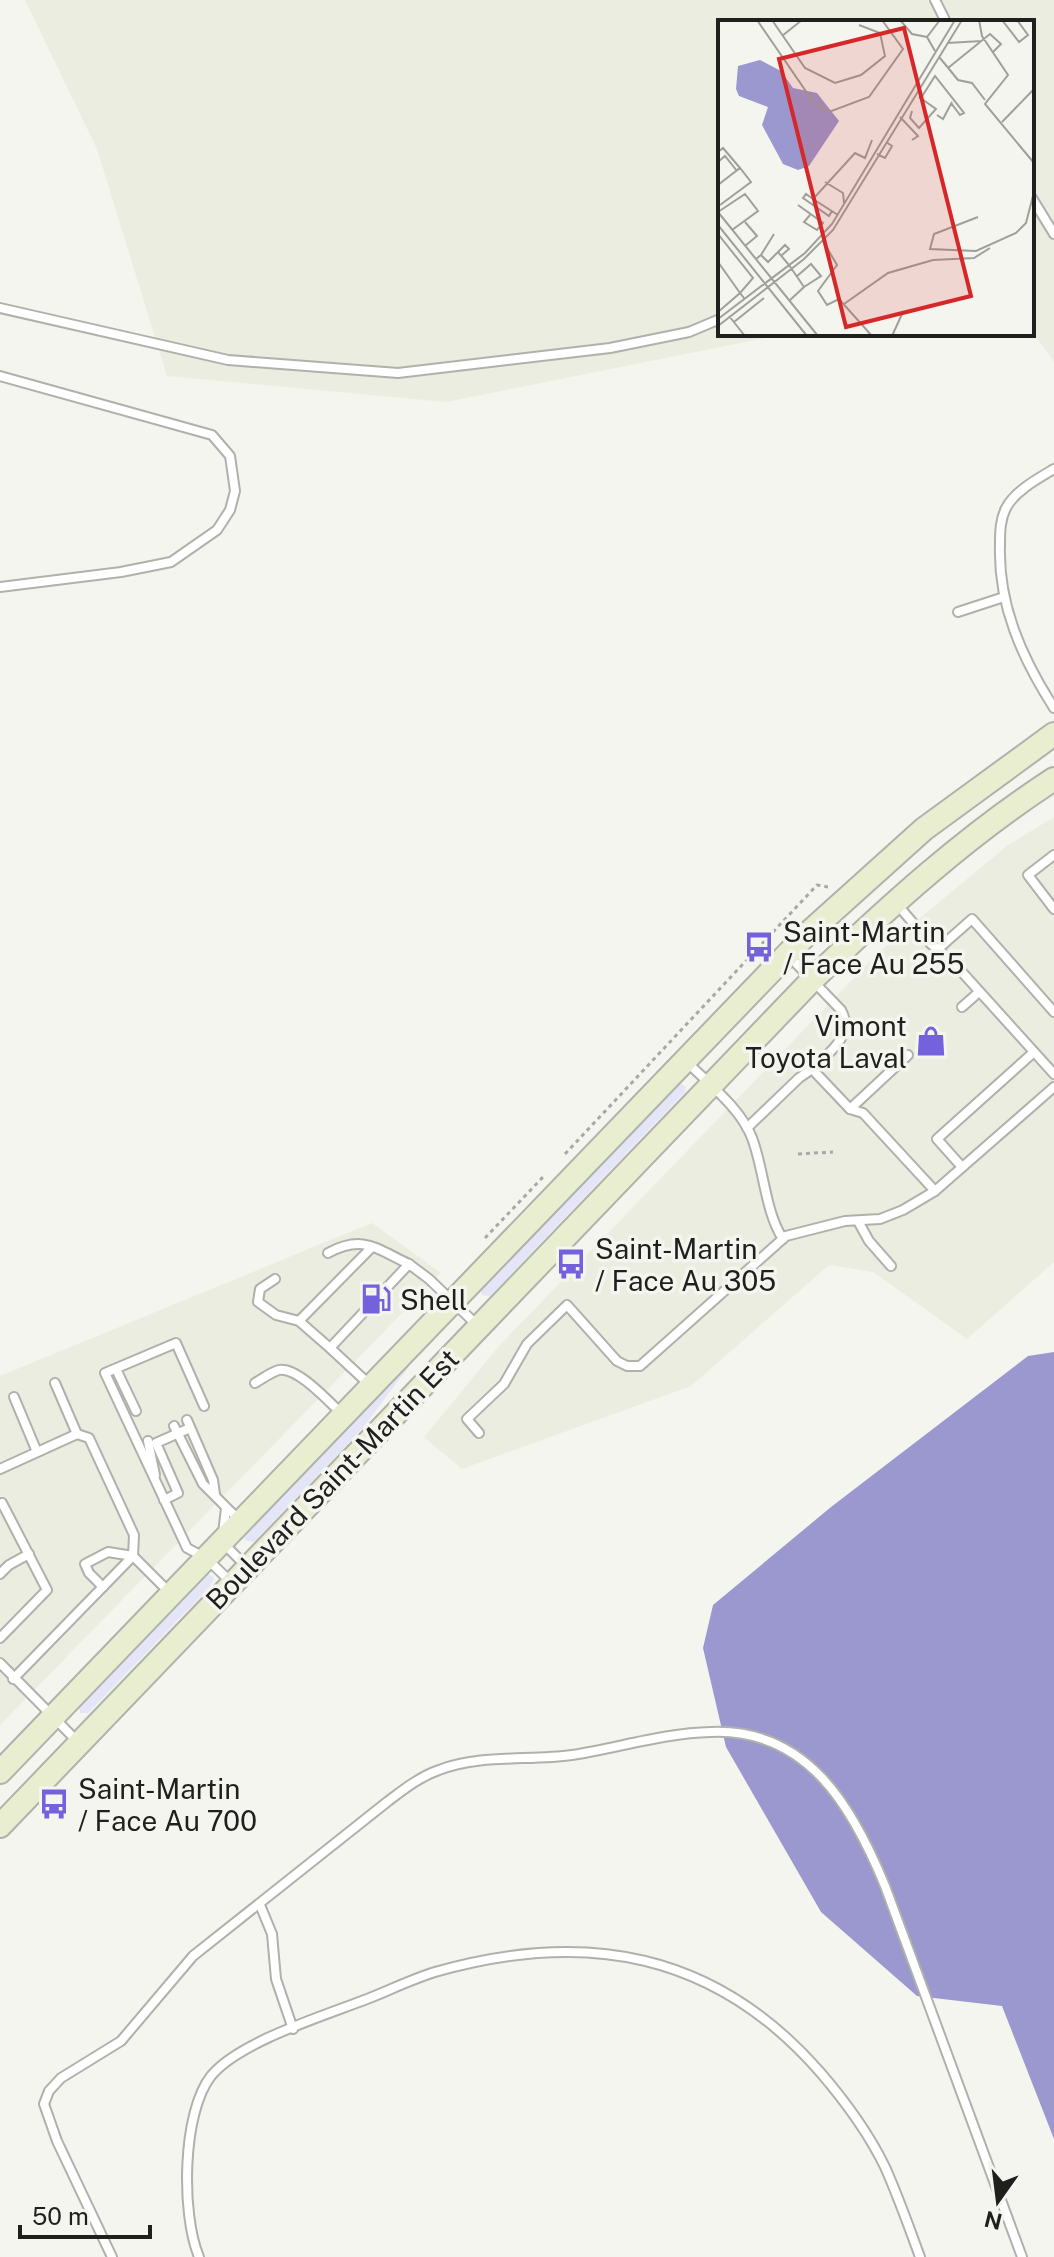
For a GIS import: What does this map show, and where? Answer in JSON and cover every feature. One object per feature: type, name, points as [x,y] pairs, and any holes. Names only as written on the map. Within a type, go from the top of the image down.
[{"type":"main road","name":"Boulevard Saint-Martin Est","points":[[0,1772],[214,1550],[233,1515],[343,1415],[787,954],[837,905],[924,829],[1054,734]]},
{"type":"main road","name":"Boulevard Saint-Martin Est","points":[[0,1826],[812,980],[960,846],[1054,779]]},
{"type":"lane","points":[[935,0],[945,20]]},
{"type":"lane","points":[[1034,201],[1054,234]]},
{"type":"lane","points":[[0,308],[228,360],[398,373],[610,348],[689,332],[718,320]]},
{"type":"lane","points":[[0,376],[212,435],[230,456],[235,491],[230,510],[217,530],[171,562],[121,572],[0,587]]},
{"type":"lane","points":[[1054,469],[1015,496],[1004,513],[1000,564],[1004,597],[1022,651],[1054,708]]},
{"type":"lane","points":[[958,612],[1004,597]]},
{"type":"lane","points":[[1054,855],[1028,875],[1054,909]]},
{"type":"lane","points":[[896,902],[1054,1074]]},
{"type":"lane","points":[[938,949],[972,919],[1054,1012]]},
{"type":"lane","points":[[747,1128],[842,1039],[846,1019],[841,1010],[787,954]]},
{"type":"lane","points":[[962,1007],[979,992]]},
{"type":"lane","points":[[962,1167],[937,1139],[1034,1052]]},
{"type":"lane","points":[[850,1109],[908,1055]]},
{"type":"lane","points":[[684,1060],[747,1128],[761,1163],[776,1227],[783,1239]]},
{"type":"lane","points":[[812,1069],[850,1109],[863,1113],[935,1191]]},
{"type":"lane","points":[[479,1433],[467,1419],[504,1384],[527,1344],[567,1305],[617,1361],[627,1366],[640,1366],[783,1239],[794,1233],[889,1217],[935,1191],[1054,1087]]},
{"type":"lane","points":[[858,1221],[869,1241],[891,1266]]},
{"type":"lane","points":[[328,1253],[360,1242],[409,1264],[477,1326]]},
{"type":"lane","points":[[299,1321],[372,1247]]},
{"type":"lane","points":[[330,1348],[409,1264]]},
{"type":"lane","points":[[275,1279],[260,1289],[258,1302],[276,1315],[299,1321],[371,1386]]},
{"type":"lane","points":[[204,1406],[176,1343],[105,1373],[187,1548],[214,1550],[240,1575]]},
{"type":"lane","points":[[159,1351],[163,1362]]},
{"type":"lane","points":[[144,1357],[149,1368]]},
{"type":"lane","points":[[116,1369],[136,1411]]},
{"type":"lane","points":[[255,1383],[281,1370],[290,1372],[309,1384],[343,1415]]},
{"type":"lane","points":[[55,1383],[77,1434]]},
{"type":"lane","points":[[14,1397],[37,1452]]},
{"type":"lane","points":[[164,1500],[178,1493],[156,1443],[189,1424],[213,1480],[215,1495]]},
{"type":"lane","points":[[176,1430],[203,1484],[233,1515]]},
{"type":"lane","points":[[0,1469],[77,1434],[89,1438],[134,1535],[133,1556],[13,1679]]},
{"type":"lane","points":[[148,1441],[157,1486]]},
{"type":"lane","points":[[0,1638],[47,1590],[2,1503]]},
{"type":"lane","points":[[214,1550],[240,1575]]},
{"type":"lane","points":[[103,1587],[85,1564],[108,1552],[133,1556],[171,1594]]},
{"type":"lane","points":[[0,1574],[29,1554]]},
{"type":"lane","points":[[1,1669],[80,1743]]},
{"type":"lane","points":[[112,2257],[48,2119],[44,2104],[49,2091],[61,2078],[121,2041],[193,1956],[387,1802],[414,1782],[440,1769],[468,1763],[572,1755],[669,1736],[709,1732],[748,1735],[787,1749],[810,1765],[849,1811],[867,1842],[910,1949],[1022,2257]]},
{"type":"lane","points":[[260,1905],[272,1934],[276,1979],[293,2029]]},
{"type":"lane","points":[[199,2257],[192,2235],[189,2133],[201,2091],[223,2063],[293,2029],[434,1973],[506,1958],[597,1953],[658,1963],[685,1973],[729,1993],[780,2030],[851,2111],[884,2166],[920,2257]]},
{"type":"path","points":[[562,1158],[817,885]]},
{"type":"path","points":[[798,1154],[833,1152]]},
{"type":"path","points":[[482,1241],[552,1168]]},
{"type":"shaded area","points":[[25,0],[1054,0],[1054,362],[1034,334],[1034,20],[718,20],[718,336],[775,336],[446,402],[167,376],[97,149]]},
{"type":"shaded area","points":[[1054,817],[1054,1262],[967,1339],[873,1272],[829,1265],[691,1386],[462,1469],[424,1437],[500,1345],[878,953],[1008,845]]},
{"type":"shaded area","points":[[679,1082],[686,1087],[685,1092],[490,1296],[482,1295],[480,1289]]},
{"type":"shaded area","points":[[372,1223],[441,1273],[0,1725],[0,1376]]},
{"type":"shaded area","points":[[409,1362],[410,1365],[362,1429],[254,1542],[245,1540],[244,1533]]},
{"type":"shaded area","points":[[208,1573],[214,1578],[210,1587],[88,1713],[80,1713],[79,1705]]},
{"type":"water","points":[[1054,1352],[1054,2139],[1002,2006],[917,1996],[821,1912],[726,1747],[703,1648],[713,1605],[831,1507],[1028,1356]]},
{"type":"place","name":"Saint-Martin / Face Au 255","points":[[759,947]]},
{"type":"place","name":"Vimont Toyota Laval","points":[[931,1041]]},
{"type":"place","name":"Saint-Martin / Face Au 305","points":[[571,1264]]},
{"type":"place","name":"Shell","points":[[376,1299]]},
{"type":"place","name":"Saint-Martin / Face Au 700","points":[[54,1804]]}]
